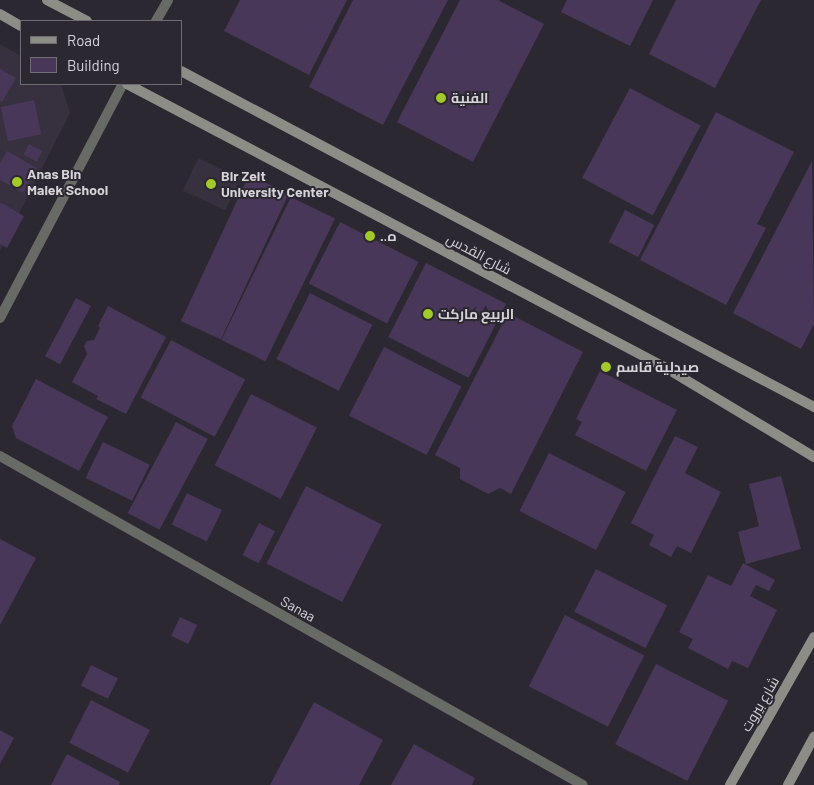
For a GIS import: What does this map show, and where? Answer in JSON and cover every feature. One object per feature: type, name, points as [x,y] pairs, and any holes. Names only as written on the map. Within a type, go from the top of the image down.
[{"type":"main road","points":[[47,0],[85,20]]},
{"type":"main road","points":[[0,14],[20,25]]},
{"type":"main road","name":"شارع القدس","points":[[182,72],[814,407]]},
{"type":"main road","name":"شارع القدس","points":[[127,85],[666,368],[814,457]]},
{"type":"main road","name":"شارع بيروت","points":[[730,785],[814,637]]},
{"type":"main road","points":[[788,785],[814,737]]},
{"type":"street","points":[[157,20],[168,0]]},
{"type":"street","points":[[0,318],[124,85]]},
{"type":"street","name":"Sanaa","points":[[0,456],[583,785]]},
{"type":"shaded area","name":"Anas Bin Malek School","points":[[0,44],[20,55],[20,85],[61,85],[70,113],[0,251]]},
{"type":"shaded area","name":"Bir Zeit University Center","points":[[198,158],[241,178],[225,210],[183,191]]},
{"type":"building","points":[[240,0],[347,0],[309,75],[224,31]]},
{"type":"building","points":[[353,0],[448,0],[383,125],[309,87]]},
{"type":"building","points":[[460,0],[498,0],[544,24],[473,162],[397,122]]},
{"type":"building","points":[[567,0],[653,0],[630,46],[561,12]]},
{"type":"building","points":[[676,0],[761,0],[715,88],[649,54]]},
{"type":"building","points":[[0,69],[16,78],[2,102],[0,101]]},
{"type":"building","points":[[630,88],[701,126],[653,216],[582,178]]},
{"type":"building","points":[[34,100],[41,134],[8,141],[1,107]]},
{"type":"building","points":[[716,112],[794,152],[757,224],[766,228],[726,305],[640,260]]},
{"type":"building","points":[[29,144],[42,151],[37,162],[23,155]]},
{"type":"building","points":[[7,151],[37,168],[23,193],[0,180],[0,163]]},
{"type":"building","points":[[812,161],[814,324],[801,349],[733,313]]},
{"type":"building","points":[[249,175],[289,194],[221,340],[181,321]]},
{"type":"building","points":[[291,197],[335,218],[265,361],[221,340]]},
{"type":"building","points":[[0,202],[24,216],[7,248],[0,244]]},
{"type":"building","points":[[625,210],[654,225],[638,257],[609,242]]},
{"type":"building","points":[[340,222],[418,262],[387,323],[309,283]]},
{"type":"building","points":[[426,263],[506,304],[469,378],[388,337]]},
{"type":"building","points":[[310,293],[372,325],[339,391],[276,359]]},
{"type":"building","points":[[76,298],[91,306],[60,364],[45,356]]},
{"type":"building","points":[[108,306],[166,337],[126,414],[96,399],[98,396],[72,382],[87,354],[84,346],[87,341],[94,340],[100,328],[98,326]]},
{"type":"building","points":[[508,313],[583,352],[511,494],[500,488],[488,494],[460,479],[460,468],[435,455]]},
{"type":"building","points":[[171,340],[245,379],[215,437],[140,397]]},
{"type":"building","points":[[384,347],[462,386],[427,455],[349,416]]},
{"type":"building","points":[[600,371],[677,410],[646,471],[575,435],[582,422],[576,419]]},
{"type":"building","points":[[36,379],[108,417],[79,471],[16,438],[12,426]]},
{"type":"building","points":[[251,394],[317,428],[281,499],[215,465]]},
{"type":"building","points":[[176,422],[208,439],[159,530],[128,513]]},
{"type":"building","points":[[675,436],[698,447],[685,473],[721,492],[691,553],[677,546],[671,557],[649,545],[654,535],[631,523]]},
{"type":"building","points":[[103,442],[150,465],[132,501],[85,478]]},
{"type":"building","points":[[549,453],[626,492],[596,550],[519,511]]},
{"type":"building","points":[[781,476],[801,549],[746,564],[738,532],[759,526],[749,484]]},
{"type":"building","points":[[306,486],[382,525],[342,602],[267,564]]},
{"type":"building","points":[[187,493],[222,510],[207,542],[172,524]]},
{"type":"building","points":[[259,523],[275,531],[259,563],[243,555]]},
{"type":"building","points":[[0,539],[36,558],[0,625]]},
{"type":"building","points":[[743,563],[775,580],[769,591],[756,585],[750,596],[777,610],[748,668],[732,661],[728,669],[688,648],[693,639],[679,632],[708,575],[731,586]]},
{"type":"building","points":[[596,569],[667,605],[645,648],[574,612]]},
{"type":"building","points":[[565,615],[644,655],[608,727],[529,686]]},
{"type":"building","points":[[180,617],[197,625],[188,644],[171,636]]},
{"type":"building","points":[[656,664],[728,701],[687,781],[615,744]]},
{"type":"building","points":[[91,665],[118,678],[108,699],[81,686]]},
{"type":"building","points":[[91,700],[150,730],[128,773],[69,743]]},
{"type":"building","points":[[314,702],[383,740],[359,785],[270,785]]},
{"type":"building","points":[[0,730],[14,738],[0,764]]},
{"type":"building","points":[[414,744],[475,778],[472,785],[391,785]]},
{"type":"building","points":[[67,754],[120,782],[119,785],[51,785]]},
{"type":"place","name":"الفنية","points":[[441,98]]},
{"type":"place","name":"Anas Bin Malek School","points":[[17,182]]},
{"type":"place","name":"Bir Zeit University Center","points":[[211,184]]},
{"type":"place","name":"..ه","points":[[370,236]]},
{"type":"place","name":"الربيع ماركت","points":[[428,314]]},
{"type":"place","name":"صيدلية قاسم","points":[[606,367]]}]
